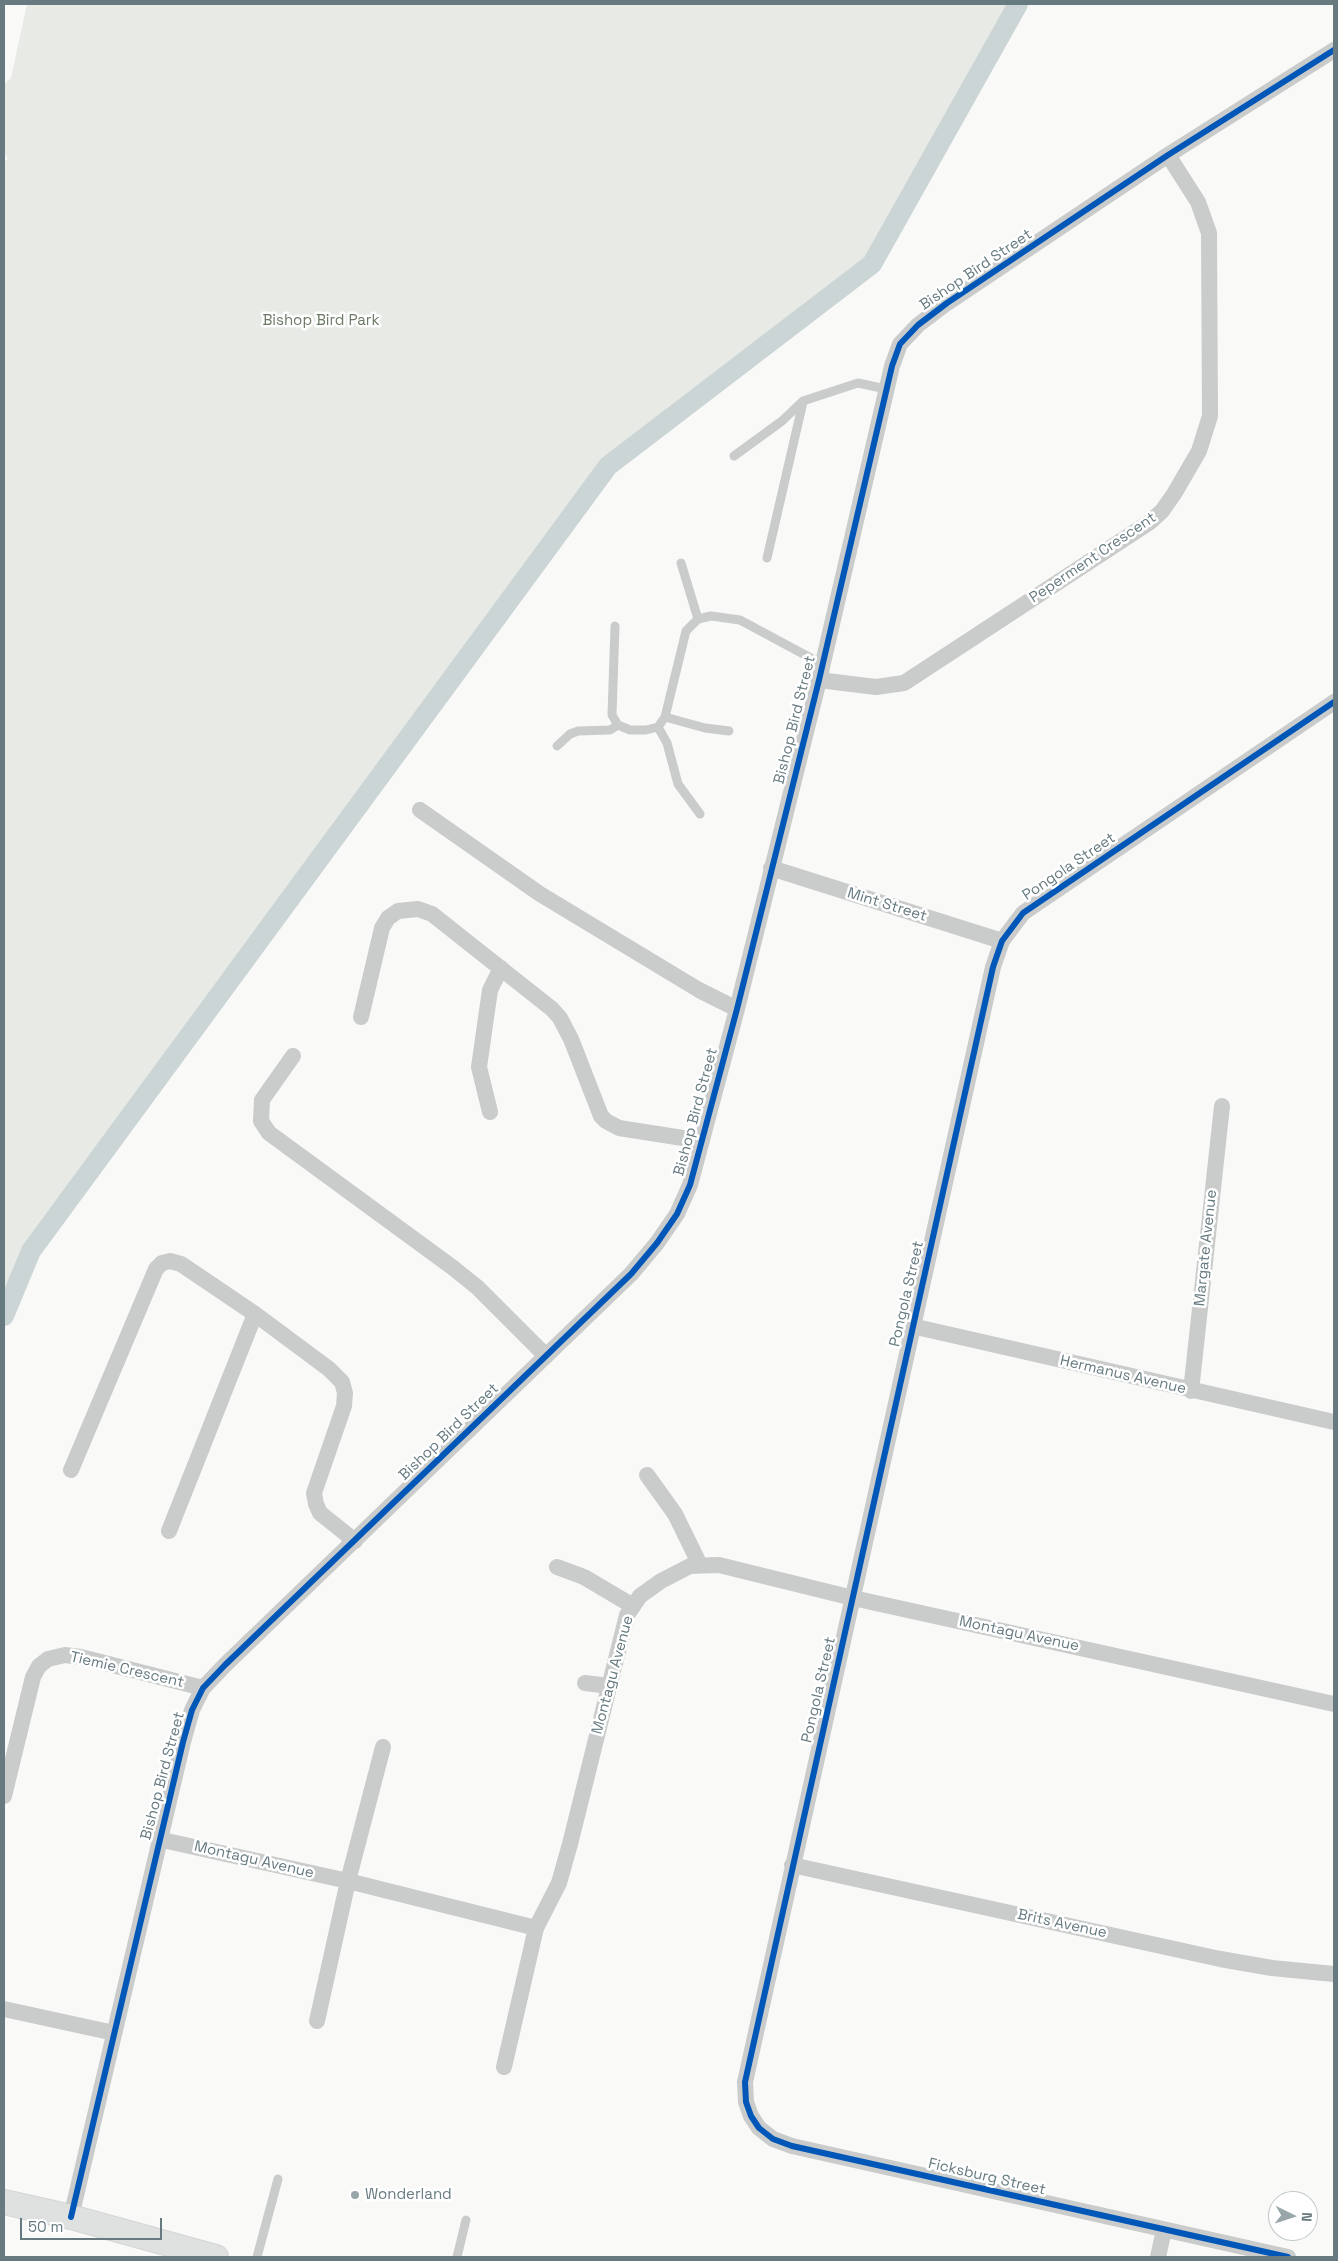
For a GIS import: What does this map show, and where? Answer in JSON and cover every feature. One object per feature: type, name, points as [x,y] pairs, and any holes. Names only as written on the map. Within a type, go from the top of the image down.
[{"type":"street","name":"Bishop Bird Street","points":[[71,2217],[158,1839],[187,1726],[192,1710],[203,1688],[225,1664],[631,1274],[657,1243],[676,1214],[690,1185],[737,1009],[819,680],[886,389],[900,344],[918,325],[947,303],[1168,155],[1334,50]]},
{"type":"street","name":"Peperment Crescent","points":[[819,680],[876,687],[904,683],[1150,522],[1162,511],[1174,494],[1199,451],[1210,416],[1209,234],[1198,202],[1168,155]]},
{"type":"street","name":"Pongola Street","points":[[750,2055],[993,966],[1002,941],[1023,913],[1334,702]]},
{"type":"street","points":[[420,810],[540,894],[698,990],[737,1009]]},
{"type":"street","name":"Mint Street","points":[[771,868],[1002,941]]},
{"type":"street","points":[[361,1017],[382,928],[388,918],[398,910],[418,909],[432,914],[552,1009],[560,1018],[571,1039],[602,1116],[606,1121],[619,1128],[702,1142]]},
{"type":"street","points":[[490,1112],[480,1067],[490,990],[501,968]]},
{"type":"street","points":[[293,1056],[262,1100],[261,1121],[269,1133],[458,1272],[494,1304],[546,1356]]},
{"type":"street","name":"Margate Avenue","points":[[1191,1390],[1222,1106]]},
{"type":"street","points":[[71,1470],[156,1269],[162,1263],[170,1261],[192,1270],[255,1314],[329,1369],[342,1382],[345,1393],[344,1406],[314,1493],[320,1513],[354,1541]]},
{"type":"street","points":[[169,1531],[255,1314]]},
{"type":"street","name":"Hermanus Avenue","points":[[912,1326],[1334,1422]]},
{"type":"street","points":[[647,1475],[675,1514],[700,1564]]},
{"type":"street","name":"Montagu Avenue","points":[[158,1839],[348,1881],[536,1928],[559,1883],[627,1615],[640,1596],[661,1581],[690,1566],[700,1564],[719,1565],[853,1598],[1334,1704]]},
{"type":"street","points":[[557,1567],[584,1577],[633,1606]]},
{"type":"street","name":"Tiemie Crescent","points":[[4,1796],[32,1677],[39,1666],[48,1659],[65,1655],[81,1657],[203,1688]]},
{"type":"street","points":[[585,1683],[609,1686]]},
{"type":"street","points":[[316,2021],[348,1881],[383,1747]]},
{"type":"street","name":"Brits Avenue","points":[[792,1865],[1220,1959],[1272,1968],[1334,1974]]},
{"type":"street","points":[[504,2067],[536,1928]]},
{"type":"street","points":[[4,2009],[114,2033]]},
{"type":"street","name":"Ficksburg Street","points":[[750,2055],[745,2082],[746,2102],[751,2116],[759,2128],[772,2139],[792,2146],[1288,2257]]},
{"type":"street","points":[[4,2202],[71,2217],[216,2257]]},
{"type":"street","points":[[1158,2257],[1164,2230]]},
{"type":"lane","points":[[734,456],[782,420],[803,401],[858,383],[886,389]]},
{"type":"lane","points":[[767,558],[803,401]]},
{"type":"lane","points":[[682,563],[698,620]]},
{"type":"lane","points":[[615,626],[611,700],[612,715],[618,725],[630,730],[646,730],[658,727],[665,717],[686,631],[698,620],[711,616],[740,620],[822,664]]},
{"type":"lane","points":[[665,717],[705,728],[729,730]]},
{"type":"lane","points":[[557,746],[570,734],[578,731],[610,730],[618,725]]},
{"type":"lane","points":[[658,727],[667,744],[678,784],[700,814]]},
{"type":"lane","points":[[257,2257],[278,2179]]},
{"type":"lane","points":[[457,2257],[466,2220]]},
{"type":"green space","name":"Bishop Bird Park","points":[[27,4],[1018,4],[872,264],[608,466],[31,1251],[4,1316],[4,162],[8,159],[4,152],[4,84],[11,78]]},
{"type":"waterway","points":[[4,1316],[31,1251],[608,466],[872,264],[1018,4]]},
{"type":"cycle path","points":[[71,2217],[183,1742],[192,1710],[203,1688],[631,1274],[657,1243],[677,1214],[690,1185],[737,1009],[819,680],[892,366],[900,344],[918,325],[947,303],[1168,155],[1334,50]]},
{"type":"cycle path","points":[[1288,2257],[792,2146],[773,2139],[759,2128],[751,2116],[746,2102],[745,2082],[993,967],[1002,941],[1023,913],[1334,702]]},
{"type":"place","name":"Wonderland","points":[[355,2195]]}]
